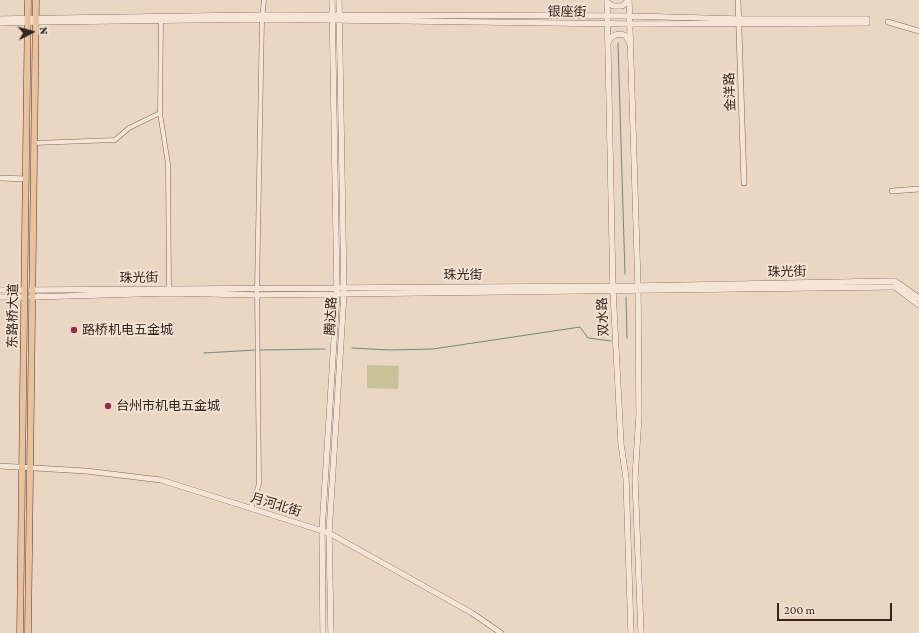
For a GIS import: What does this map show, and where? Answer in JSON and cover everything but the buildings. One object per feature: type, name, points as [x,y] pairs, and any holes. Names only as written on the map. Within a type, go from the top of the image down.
[{"type":"main road","name":"东路桥大道","points":[[20,633],[28,0]]},
{"type":"main road","name":"东路桥大道","points":[[28,633],[31,297],[36,0]]},
{"type":"main road","name":"腾达路","points":[[323,633],[322,530],[337,290],[332,0]]},
{"type":"main road","name":"腾达路","points":[[331,633],[329,533],[344,290],[339,0]]},
{"type":"main road","points":[[607,1],[613,6],[622,6],[629,0]]},
{"type":"main road","points":[[629,0],[638,288],[639,415],[635,478],[641,633]]},
{"type":"main road","name":"双水路","points":[[607,1],[614,288],[621,444],[626,478],[631,633]]},
{"type":"main road","name":"银座街","points":[[262,17],[608,20],[630,24],[739,21],[867,19],[867,23],[739,21],[630,16],[608,20]]},
{"type":"main road","points":[[36,20],[161,20],[262,17]]},
{"type":"main road","points":[[0,23],[36,20],[262,17]]},
{"type":"main road","points":[[0,20],[28,21]]},
{"type":"main road","points":[[608,43],[610,39],[621,34],[626,36],[630,45]]},
{"type":"main road","points":[[895,284],[919,298]]},
{"type":"main road","points":[[895,284],[919,305]]},
{"type":"main road","name":"珠光街","points":[[31,297],[337,290],[638,288],[895,284]]},
{"type":"main road","name":"珠光街","points":[[32,290],[169,288],[257,292]]},
{"type":"main road","points":[[0,290],[24,290]]},
{"type":"main road","points":[[0,297],[24,297]]},
{"type":"street","points":[[251,508],[259,484],[257,292],[262,17],[264,0]]},
{"type":"street","name":"金洋路","points":[[738,0],[744,183]]},
{"type":"street","points":[[161,20],[160,113],[168,164],[169,288]]},
{"type":"street","points":[[888,22],[919,32]]},
{"type":"street","points":[[34,143],[115,140],[129,128],[160,113]]},
{"type":"street","points":[[0,178],[26,178]]},
{"type":"street","points":[[892,191],[919,189]]},
{"type":"street","name":"月河北街","points":[[0,466],[22,466],[86,471],[161,480],[322,530],[472,613],[501,633]]},
{"type":"shaded area","points":[[367,365],[399,366],[398,389],[367,388]]},
{"type":"waterway","points":[[618,43],[625,274]]},
{"type":"waterway","points":[[626,297],[627,338]]},
{"type":"waterway","points":[[352,348],[389,350],[433,349],[580,327],[588,338],[611,341]]},
{"type":"waterway","points":[[259,350],[325,349]]},
{"type":"waterway","points":[[204,353],[256,350]]},
{"type":"place","name":"路桥机电五金城","points":[[74,330]]},
{"type":"place","name":"台州市机电五金城","points":[[108,406]]}]
